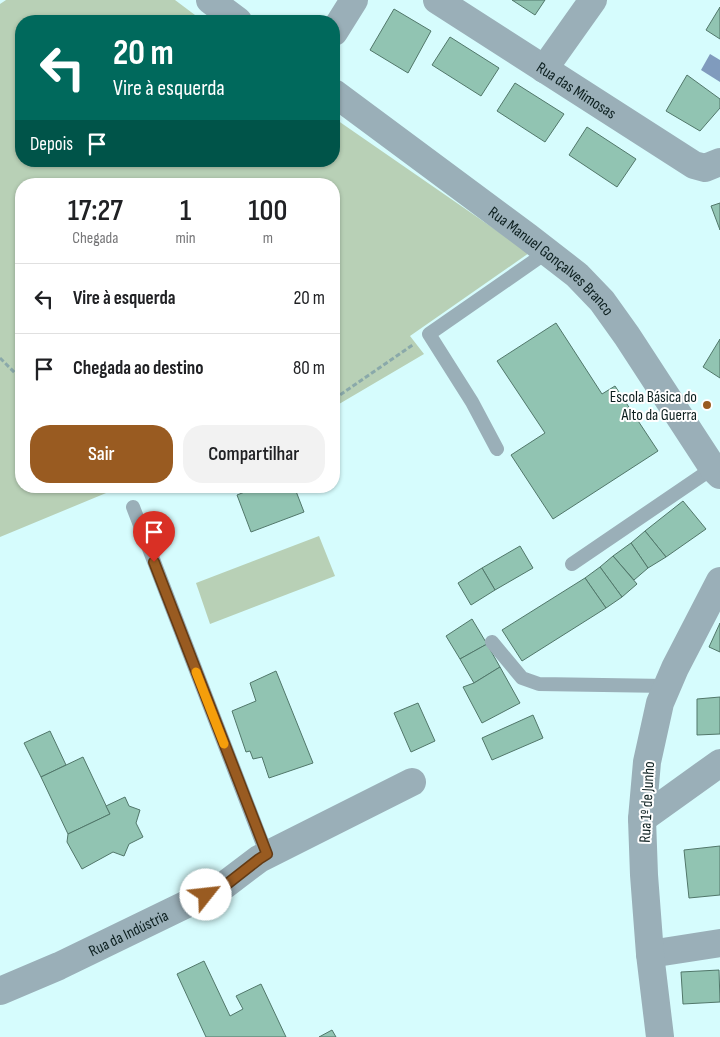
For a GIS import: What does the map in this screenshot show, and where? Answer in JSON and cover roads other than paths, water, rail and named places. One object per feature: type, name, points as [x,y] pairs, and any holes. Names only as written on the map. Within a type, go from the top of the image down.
[{"type":"street","points":[[210,0],[230,15]]},
{"type":"street","points":[[340,22],[354,0]]},
{"type":"street","name":"Rua das Mimosas","points":[[437,0],[694,165],[705,168],[720,162]]},
{"type":"street","points":[[544,69],[593,0]]},
{"type":"street","name":"Rua Manuel Gonçalves Branco","points":[[340,97],[577,275],[602,301],[716,472]]},
{"type":"street","name":"Rua 1º de Junho","points":[[660,1037],[650,954],[644,874],[642,819],[647,762],[660,703],[675,668],[720,580]]},
{"type":"street","points":[[642,819],[720,763]]},
{"type":"street","name":"Rua da Indústria","points":[[0,991],[59,966],[222,888],[267,854],[412,782]]},
{"type":"street","points":[[650,954],[720,943]]},
{"type":"lane","points":[[497,449],[472,402],[429,334],[547,252]]},
{"type":"lane","points":[[572,564],[716,472]]},
{"type":"lane","points":[[133,507],[267,854]]},
{"type":"lane","points":[[492,642],[522,678],[539,684],[667,686]]},
{"type":"water","points":[[710,54],[720,60],[720,82],[701,70]]},
{"type":"place","name":"Escola Básica do Alto da Guerra","points":[[707,405]]}]
